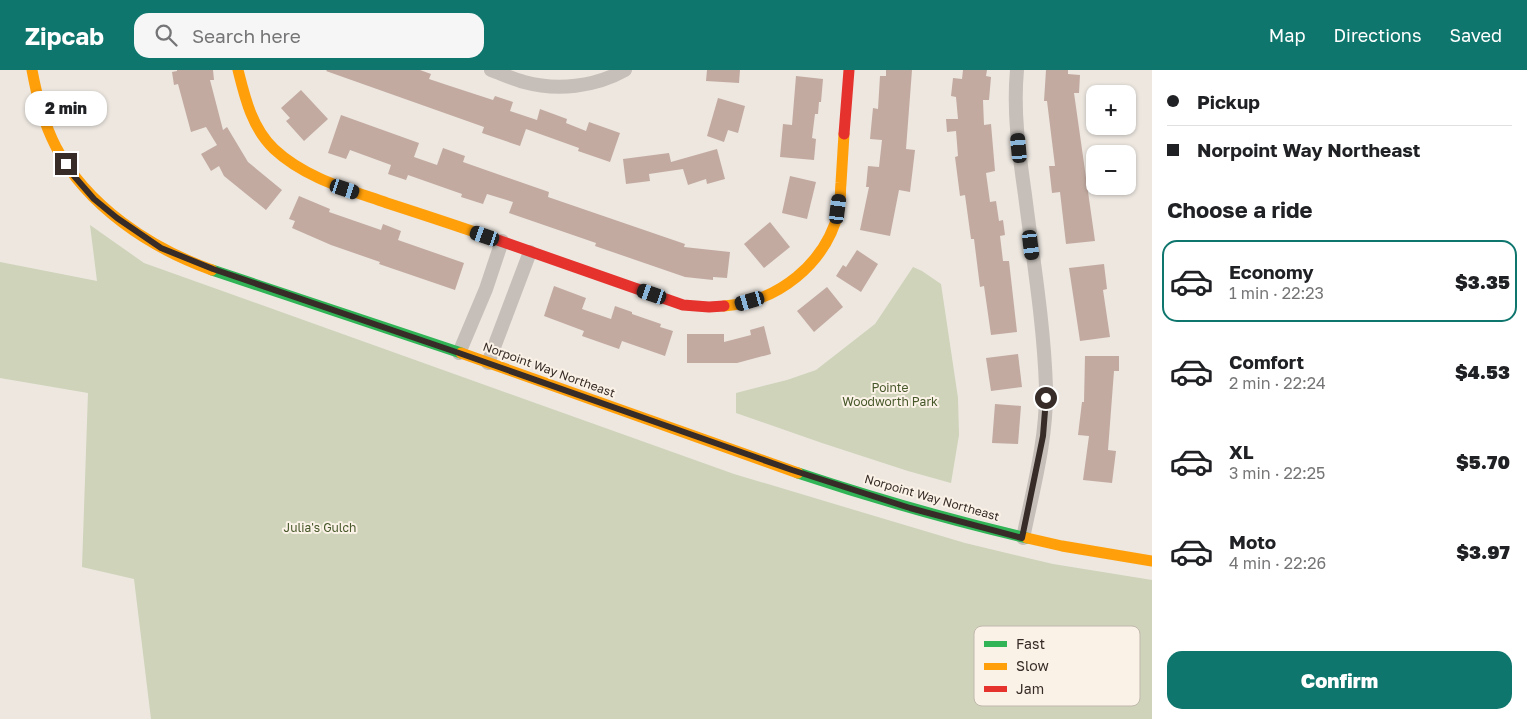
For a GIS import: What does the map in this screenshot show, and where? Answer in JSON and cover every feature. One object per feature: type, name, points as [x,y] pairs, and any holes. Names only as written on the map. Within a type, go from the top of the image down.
[{"type":"main road","name":"Norpoint Way Northeast","points":[[32,70],[44,121],[58,151],[74,176],[94,199],[117,218],[161,248],[213,269],[488,363],[698,438],[910,508],[1022,538],[1152,561]]},
{"type":"main road","points":[[238,70],[246,102],[259,129],[273,148],[294,164],[328,183],[683,304],[712,308],[734,306],[766,297],[797,278],[822,252],[835,224],[841,183],[849,70]]},
{"type":"street","points":[[491,70],[524,82],[552,87],[573,86],[591,82],[608,78],[626,70]]},
{"type":"street","points":[[1017,70],[1018,139],[1043,341],[1046,395],[1043,436],[1022,538]]},
{"type":"street","points":[[459,353],[486,289],[502,241]]},
{"type":"street","points":[[488,363],[530,252]]},
{"type":"green space","name":"Julia's Gulch","points":[[90,225],[144,263],[734,474],[965,543],[1053,564],[1152,580],[1152,719],[151,719],[134,579],[82,567],[88,393],[0,378],[0,262],[97,281]]},
{"type":"green space","name":"Pointe Woodworth Park","points":[[913,267],[941,284],[958,398],[959,435],[951,483],[822,443],[736,413],[736,393],[787,380],[816,370],[875,324]]},
{"type":"building","points":[[177,70],[213,70],[214,80],[210,80],[223,130],[227,127],[248,162],[282,190],[266,210],[224,176],[219,166],[211,171],[201,154],[217,145],[206,127],[191,132],[178,84],[174,85],[172,72]]},
{"type":"building","points":[[327,70],[420,70],[431,74],[429,79],[493,100],[495,96],[513,102],[510,111],[537,120],[540,109],[567,119],[566,123],[586,131],[589,122],[620,133],[610,162],[578,151],[579,148],[526,129],[520,146],[482,133],[484,127]]},
{"type":"building","points":[[707,70],[740,70],[739,83],[706,81]]},
{"type":"building","points":[[886,70],[912,70],[906,149],[915,150],[910,192],[899,190],[890,236],[860,230],[869,187],[866,187],[868,166],[879,167],[882,140],[870,139],[873,108],[878,109],[880,76],[886,76]]},
{"type":"building","points":[[963,70],[987,70],[986,76],[991,77],[989,100],[983,100],[984,125],[991,124],[995,171],[986,173],[990,202],[996,201],[999,221],[1003,220],[1005,235],[1000,236],[1003,261],[1009,261],[1017,332],[991,335],[984,286],[980,287],[974,239],[971,239],[965,195],[960,196],[955,157],[958,156],[956,131],[947,132],[946,119],[958,119],[956,97],[951,96],[953,78],[962,79]]},
{"type":"building","points":[[1046,70],[1068,70],[1068,74],[1080,75],[1079,93],[1074,93],[1086,178],[1086,195],[1088,195],[1095,241],[1066,244],[1060,192],[1052,193],[1049,166],[1055,166],[1047,101],[1044,101]]},
{"type":"building","points":[[796,76],[823,79],[821,102],[819,102],[818,114],[815,114],[812,138],[816,139],[814,160],[780,157],[783,124],[792,125]]},
{"type":"building","points":[[301,90],[328,119],[304,141],[286,121],[290,118],[281,108]]},
{"type":"building","points":[[718,98],[745,106],[738,133],[728,130],[724,142],[707,136]]},
{"type":"building","points":[[341,115],[419,143],[414,157],[437,165],[443,148],[465,156],[463,162],[549,192],[548,197],[685,244],[684,247],[730,252],[727,278],[713,277],[713,280],[685,277],[595,246],[596,243],[509,213],[513,202],[487,194],[483,204],[461,197],[462,194],[408,175],[406,180],[388,174],[391,165],[350,150],[346,159],[328,153]]},
{"type":"building","points":[[717,149],[725,179],[707,184],[706,179],[688,185],[683,169],[649,174],[650,181],[626,184],[623,159],[669,153],[671,162]]},
{"type":"building","points":[[790,176],[816,182],[807,219],[782,213]]},
{"type":"building","points":[[299,196],[330,209],[329,212],[381,230],[383,224],[401,231],[398,240],[464,263],[455,290],[379,264],[380,262],[331,245],[292,228],[295,221],[289,219]]},
{"type":"building","points":[[770,222],[790,247],[764,268],[744,244]]},
{"type":"building","points":[[857,250],[878,264],[861,292],[836,276],[843,265],[846,267]]},
{"type":"building","points":[[1104,264],[1107,289],[1103,290],[1110,337],[1080,341],[1069,268]]},
{"type":"building","points":[[554,286],[586,298],[582,309],[611,319],[615,306],[661,324],[660,327],[673,331],[665,356],[622,341],[619,349],[582,336],[584,331],[544,316]]},
{"type":"building","points":[[827,287],[843,307],[814,332],[797,311]]},
{"type":"building","points":[[764,326],[771,354],[737,363],[687,363],[687,334],[724,334],[724,342],[751,335],[750,330]]},
{"type":"building","points":[[1018,354],[1022,387],[991,391],[986,358]]},
{"type":"building","points":[[1085,356],[1119,356],[1119,371],[1114,371],[1108,450],[1116,451],[1112,483],[1083,480],[1089,436],[1078,435],[1082,402],[1084,402]]},
{"type":"building","points":[[995,404],[1021,406],[1018,444],[992,443]]},
{"type":"traffic: fast","points":[[212,270],[461,353]]},
{"type":"traffic: fast","points":[[798,473],[912,508],[1027,538]]},
{"type":"traffic: slow","points":[[32,70],[41,109],[51,138],[69,168],[85,188],[122,222],[144,237],[166,250],[212,270]]},
{"type":"traffic: slow","points":[[238,70],[250,112],[260,132],[274,149],[299,168],[327,182],[489,237]]},
{"type":"traffic: slow","points":[[724,306],[744,303],[763,297],[781,288],[797,277],[823,247],[833,229],[839,210],[844,134]]},
{"type":"traffic: slow","points":[[461,353],[798,473]]},
{"type":"traffic: slow","points":[[1027,538],[1062,546],[1152,561]]},
{"type":"traffic: jam","points":[[844,134],[849,70]]},
{"type":"traffic: jam","points":[[489,237],[683,305],[724,306]]},
{"type":"route","points":[[66,164],[94,199],[117,218],[161,248],[213,269],[792,470],[910,508],[1022,538],[1043,436],[1046,398]]}]
